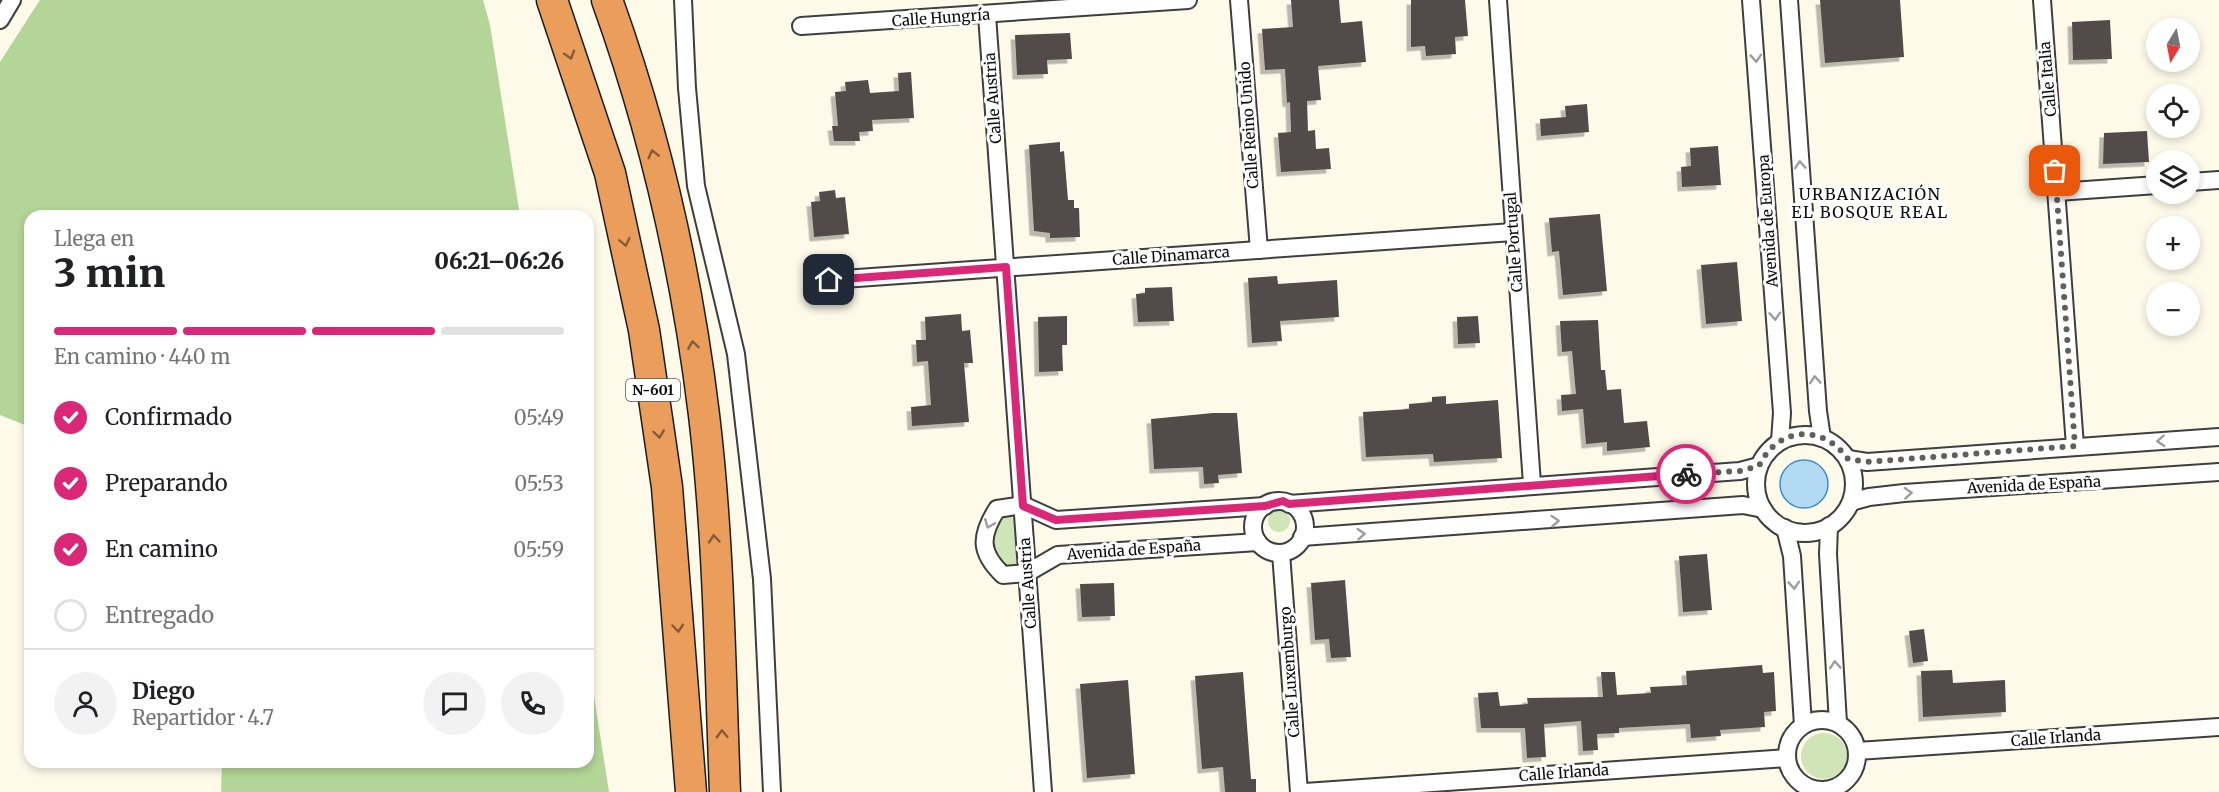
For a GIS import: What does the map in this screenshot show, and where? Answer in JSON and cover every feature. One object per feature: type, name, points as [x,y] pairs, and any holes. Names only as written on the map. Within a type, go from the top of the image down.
[{"type":"highway","name":"N-601","points":[[552,0],[610,173],[644,330],[667,487],[691,792]]},
{"type":"highway","name":"N-601","points":[[607,0],[632,70],[682,276],[704,416],[716,556],[725,792]]},
{"type":"highway","points":[[612,0],[632,70]]},
{"type":"street","points":[[0,20],[12,0]]},
{"type":"street","points":[[683,0],[687,88],[696,186],[736,354],[762,579],[772,792]]},
{"type":"street","name":"Calle Hungría","points":[[801,26],[1188,0]]},
{"type":"street","name":"Calle Reino Unido","points":[[1239,0],[1259,250]]},
{"type":"street","name":"Calle Portugal","points":[[1498,0],[1532,484]]},
{"type":"street","name":"Avenida de Europa","points":[[1751,0],[1781,401],[1780,441]]},
{"type":"street","points":[[1789,0],[1817,400],[1822,438]]},
{"type":"street","name":"Calle Italia","points":[[2042,0],[2075,446]]},
{"type":"street","name":"Calle Austria","points":[[987,15],[1043,792]]},
{"type":"street","points":[[2200,181],[2219,180]]},
{"type":"street","points":[[2057,192],[2146,186]]},
{"type":"street","name":"Calle Dinamarca","points":[[829,280],[1513,232]]},
{"type":"street","points":[[1814,434],[1822,438],[1838,445],[1853,466],[1855,493],[1844,516],[1822,531],[1796,533],[1772,522],[1757,501],[1755,475],[1766,451],[1788,436],[1814,434]]},
{"type":"street","points":[[1848,459],[1867,462],[2219,437]]},
{"type":"street","points":[[1289,504],[1532,484],[1740,471],[1759,466]]},
{"type":"street","name":"Avenida de España","points":[[1851,502],[1869,497],[1904,493],[2219,472]]},
{"type":"street","points":[[1028,573],[1003,575],[990,562],[984,546],[986,526],[997,509],[1023,506],[1056,520],[1265,506],[1283,501],[1296,507],[1304,518],[1305,532],[1299,544],[1288,552],[1274,553],[1262,547],[1254,536],[1253,523],[1258,510],[1265,506]]},
{"type":"street","points":[[1302,537],[1743,506],[1763,509]]},
{"type":"street","points":[[1829,526],[1828,554],[1838,723]]},
{"type":"street","points":[[1785,528],[1792,556],[1803,725]]},
{"type":"street","name":"Avenida de España","points":[[1028,573],[1058,555],[1258,542]]},
{"type":"street","name":"Calle Luxemburgo","points":[[1281,553],[1299,792]]},
{"type":"street","points":[[1828,719],[1838,723],[1846,727],[1856,742],[1858,761],[1844,787],[1807,789],[1788,767],[1786,748],[1794,731],[1810,720],[1828,719]]},
{"type":"street","name":"Calle Irlanda","points":[[1857,751],[2219,727]]},
{"type":"street","name":"Calle Irlanda","points":[[1305,792],[1787,758]]},
{"type":"green space","points":[[40,0],[483,0],[490,25],[519,210],[24,210],[24,425],[0,415],[0,62]]},
{"type":"green space","points":[[1279,510],[1287,513],[1290,521],[1287,529],[1279,532],[1271,529],[1268,521],[1271,513]]},
{"type":"green space","points":[[1006,512],[1016,521],[1018,560],[1016,564],[1008,568],[995,556],[991,541],[995,525]]},
{"type":"green space","points":[[594,696],[609,792],[221,792],[222,768],[594,768]]},
{"type":"green space","points":[[1824,733],[1840,740],[1847,756],[1840,772],[1824,779],[1808,772],[1801,756],[1808,740]]},
{"type":"water","points":[[1804,460],[1821,467],[1828,484],[1821,501],[1804,508],[1787,501],[1780,484],[1787,467]]},
{"type":"building","points":[[1291,0],[1339,0],[1341,23],[1362,21],[1366,62],[1318,66],[1321,100],[1307,101],[1308,131],[1315,130],[1316,149],[1329,148],[1331,169],[1281,172],[1278,133],[1291,132],[1290,102],[1287,103],[1285,69],[1265,70],[1262,29],[1293,27]]},
{"type":"building","points":[[1411,0],[1465,0],[1468,36],[1455,37],[1456,54],[1426,56],[1425,46],[1411,47]]},
{"type":"building","points":[[1820,0],[1900,0],[1904,57],[1825,63]]},
{"type":"building","points":[[2110,20],[2112,59],[2073,60],[2072,22]]},
{"type":"building","points":[[1070,33],[1072,59],[1047,60],[1048,74],[1017,75],[1015,35]]},
{"type":"building","points":[[911,72],[914,118],[872,120],[873,131],[859,132],[860,141],[834,141],[832,126],[838,126],[835,92],[846,91],[845,82],[868,80],[870,93],[899,91],[898,73]]},
{"type":"building","points":[[1587,104],[1589,132],[1541,136],[1540,119],[1566,117],[1565,106]]},
{"type":"building","points":[[2146,131],[2148,150],[2146,150],[2146,162],[2103,164],[2104,133]]},
{"type":"building","points":[[1060,142],[1060,152],[1064,151],[1068,200],[1074,200],[1074,208],[1079,208],[1080,237],[1050,238],[1050,233],[1034,231],[1029,145]]},
{"type":"building","points":[[1718,146],[1721,185],[1682,187],[1681,167],[1691,166],[1690,148]]},
{"type":"building","points":[[835,190],[836,198],[845,197],[849,234],[814,237],[811,202],[820,201],[819,192]]},
{"type":"building","points":[[1600,214],[1607,291],[1563,295],[1559,251],[1552,252],[1549,218]]},
{"type":"building","points":[[1737,262],[1742,321],[1706,324],[1701,265]]},
{"type":"building","points":[[1277,276],[1278,284],[1337,280],[1339,317],[1280,321],[1282,341],[1252,343],[1248,278]]},
{"type":"building","points":[[1172,287],[1174,321],[1138,322],[1136,294],[1145,293],[1145,288]]},
{"type":"building","points":[[961,314],[962,331],[970,330],[973,363],[964,363],[969,422],[912,426],[911,407],[931,405],[928,361],[917,362],[916,340],[926,340],[925,317]]},
{"type":"building","points":[[1067,316],[1067,345],[1062,345],[1063,371],[1039,372],[1038,317]]},
{"type":"building","points":[[1478,316],[1480,343],[1458,344],[1457,317]]},
{"type":"building","points":[[1598,320],[1601,370],[1605,370],[1607,390],[1621,389],[1624,423],[1647,421],[1650,447],[1607,451],[1607,442],[1586,444],[1583,409],[1562,411],[1561,395],[1576,394],[1572,351],[1562,352],[1560,321]]},
{"type":"building","points":[[1446,396],[1446,404],[1498,400],[1502,458],[1434,462],[1433,454],[1366,457],[1363,412],[1409,409],[1409,404],[1432,402],[1432,397]]},
{"type":"building","points":[[1237,413],[1242,473],[1218,475],[1219,483],[1204,484],[1203,467],[1154,469],[1151,419]]},
{"type":"building","points":[[1707,554],[1712,610],[1683,612],[1679,556]]},
{"type":"building","points":[[1345,580],[1351,657],[1331,658],[1329,639],[1315,640],[1311,583]]},
{"type":"building","points":[[1114,583],[1115,616],[1082,617],[1080,584]]},
{"type":"building","points":[[1924,629],[1928,661],[1913,663],[1909,631]]},
{"type":"building","points":[[1762,665],[1763,673],[1774,672],[1776,711],[1764,712],[1765,727],[1720,730],[1721,736],[1691,738],[1690,724],[1619,728],[1619,733],[1597,734],[1598,750],[1583,751],[1581,721],[1544,724],[1546,757],[1527,758],[1525,728],[1481,728],[1478,693],[1498,692],[1500,706],[1528,704],[1527,698],[1603,697],[1601,672],[1615,672],[1617,695],[1651,693],[1650,687],[1687,685],[1686,671]]},
{"type":"building","points":[[1952,670],[1953,683],[2005,680],[2006,712],[1923,717],[1921,671]]},
{"type":"building","points":[[1243,672],[1251,779],[1256,779],[1256,792],[1225,792],[1223,767],[1202,769],[1195,676]]},
{"type":"building","points":[[1128,680],[1135,774],[1087,778],[1080,684]]},
{"type":"way so far","points":[[1686,474],[1740,471],[1759,466],[1766,451],[1788,436],[1814,434],[1838,445],[1848,459],[1867,462],[2075,446],[2055,171]]},
{"type":"district","name":"URBANIZACIÓN EL BOSQUE REAL","points":[[1870,203]]},
{"type":"route","points":[[829,280],[1006,267],[1023,506],[1056,520],[1265,506],[1270,502],[1283,501],[1289,504],[1686,474]]}]
